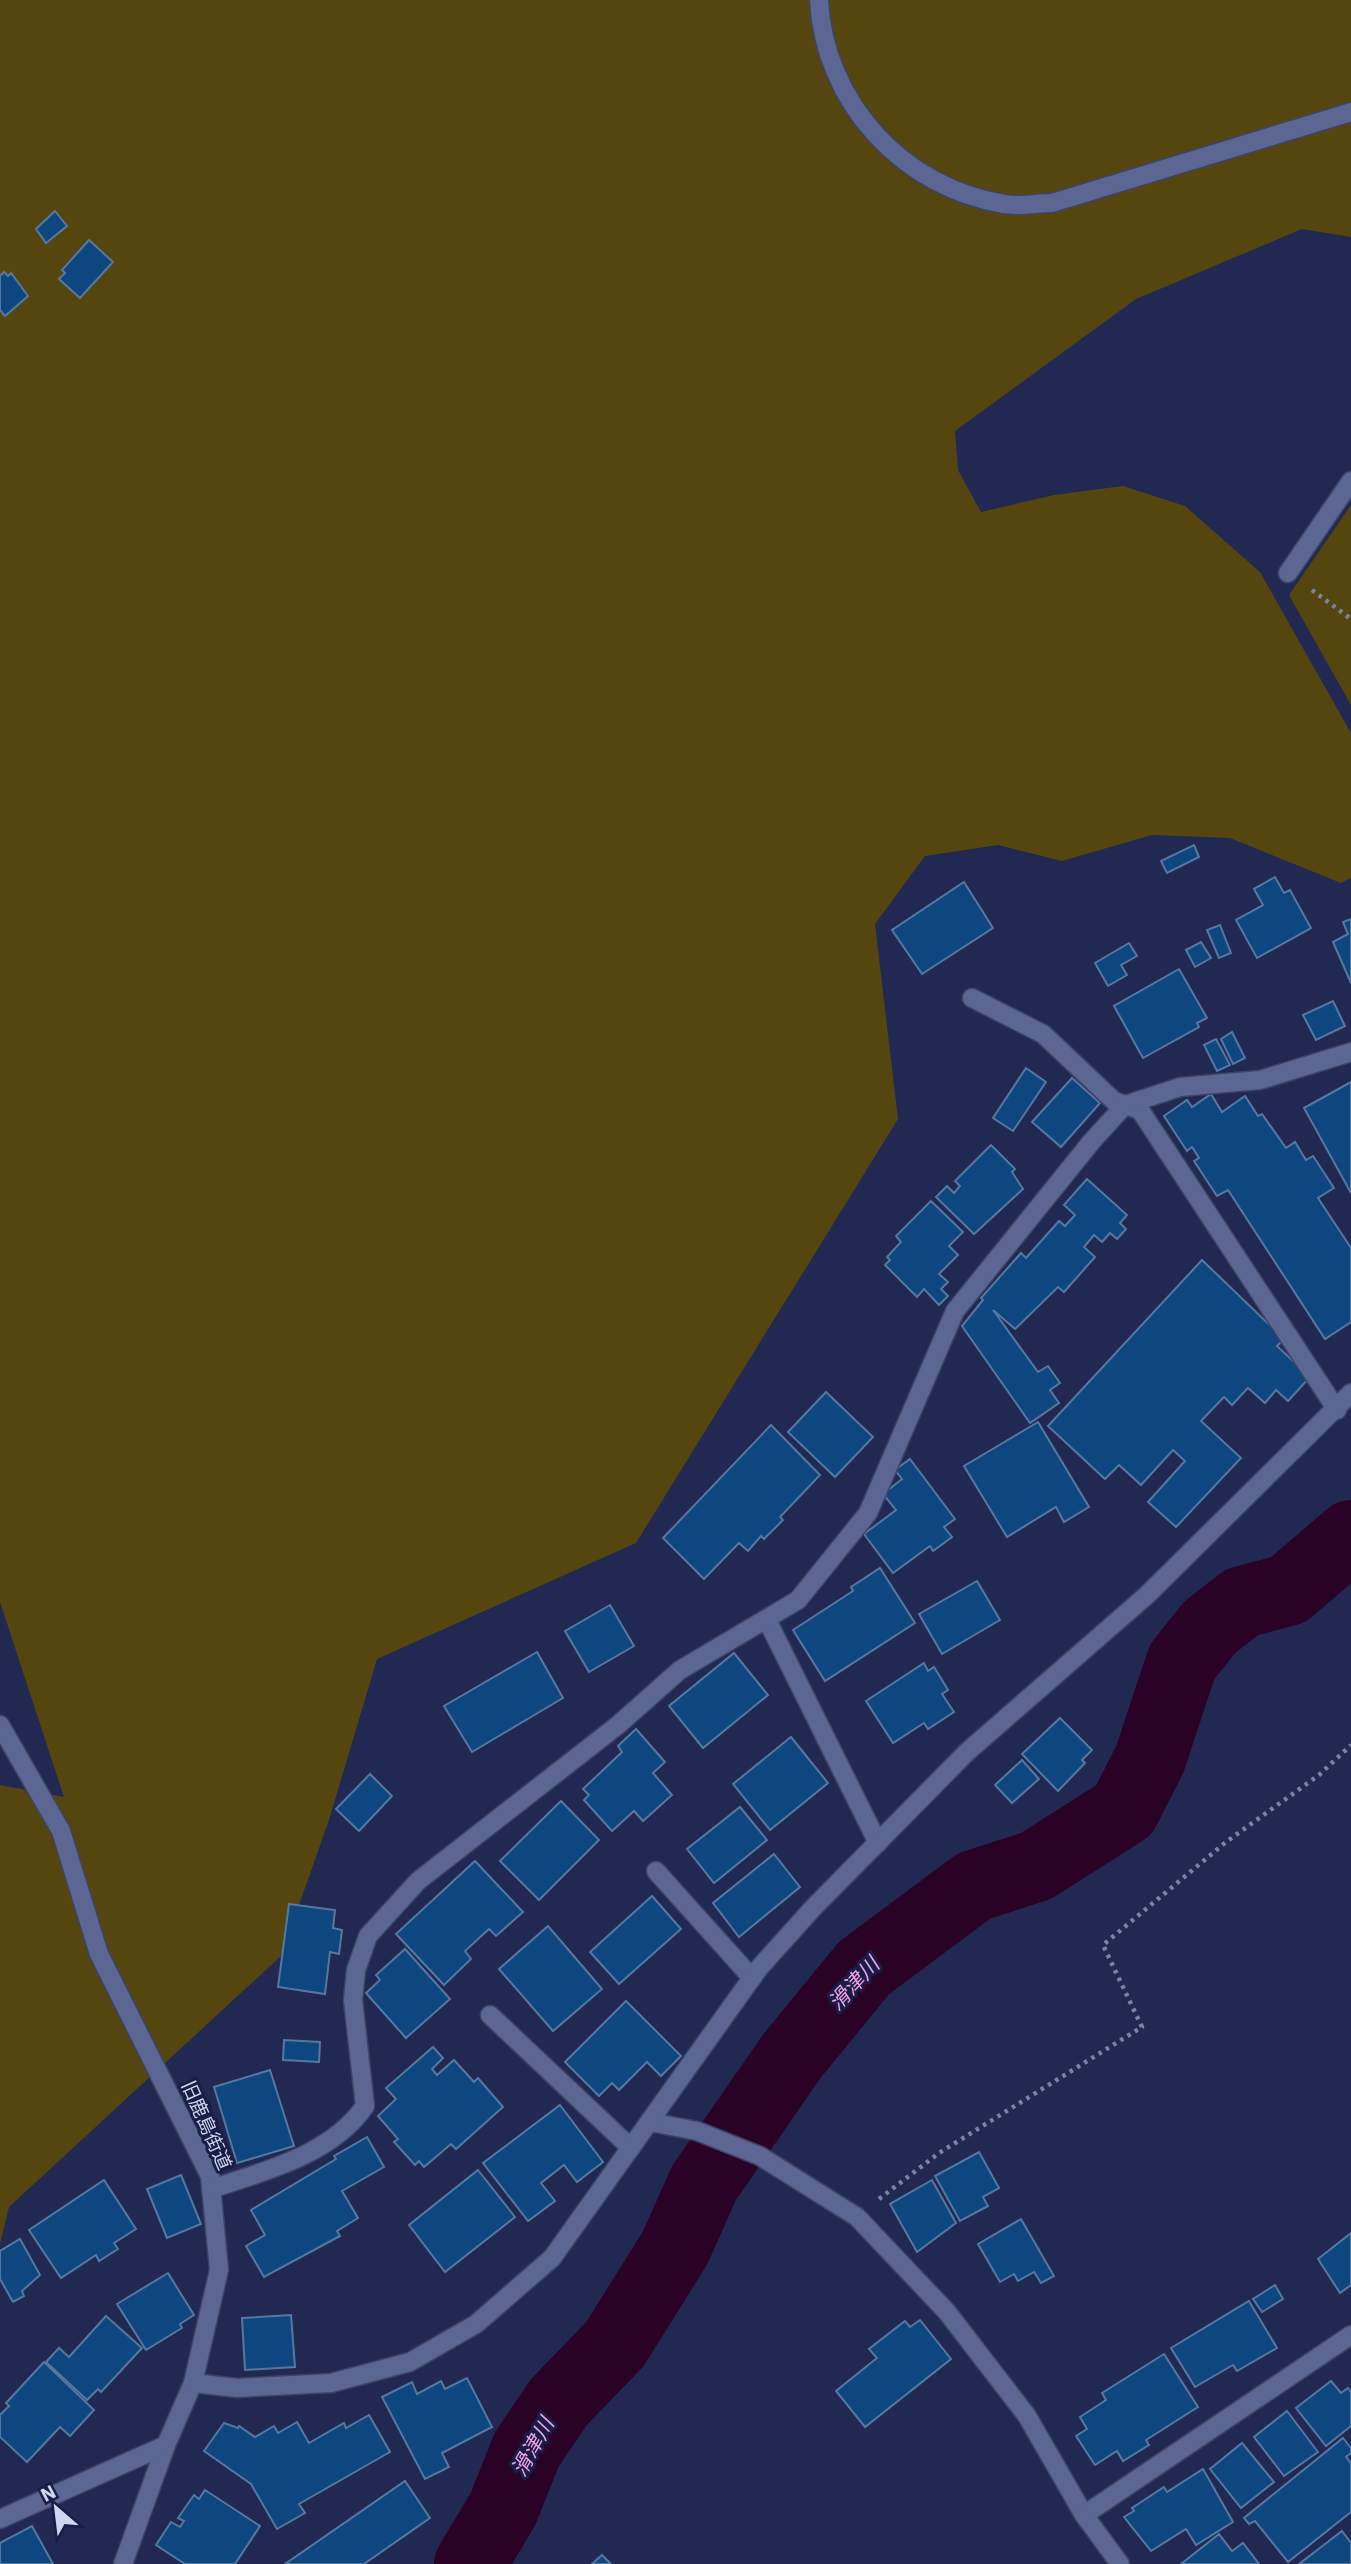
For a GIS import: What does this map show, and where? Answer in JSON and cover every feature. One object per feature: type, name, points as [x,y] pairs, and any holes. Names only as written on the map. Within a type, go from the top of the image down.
[{"type":"street","points":[[819,0],[820,25],[828,55],[844,92],[899,159],[937,183],[1005,205],[1052,203],[1351,113]]},
{"type":"street","points":[[1288,573],[1351,481]]},
{"type":"street","points":[[972,998],[1043,1034],[1114,1101],[1140,1110],[1337,1410]]},
{"type":"street","points":[[211,2189],[280,2166],[324,2144],[350,2127],[365,2106],[353,2000],[356,1970],[368,1936],[418,1881],[618,1725],[680,1670],[798,1600],[868,1513],[955,1311],[1092,1140],[1125,1105],[1180,1087],[1260,1080],[1351,1052]]},
{"type":"street","points":[[193,2383],[237,2388],[331,2383],[410,2362],[476,2324],[552,2258],[752,1979],[813,1908],[967,1752],[1147,1595],[1337,1410],[1351,1393]]},
{"type":"street","points":[[767,1620],[877,1843]]},
{"type":"street","name":"旧鹿島街道","points":[[0,1725],[61,1831],[99,1954],[174,2099],[210,2176],[219,2270],[193,2383],[166,2445],[122,2564]]},
{"type":"street","points":[[656,1871],[752,1979]]},
{"type":"street","points":[[490,2015],[631,2148]]},
{"type":"street","points":[[649,2122],[697,2131],[760,2156],[857,2217],[947,2312],[1027,2416],[1084,2515],[1120,2564]]},
{"type":"street","points":[[1084,2515],[1351,2336]]},
{"type":"street","points":[[0,2519],[166,2445]]},
{"type":"path","points":[[1288,573],[1351,619]]},
{"type":"path","points":[[857,2217],[939,2153],[1142,2027],[1103,1945],[1226,1842],[1319,1774],[1351,1745]]},
{"type":"shaded area","points":[[0,0],[1351,0],[1351,237],[1302,229],[1136,299],[955,431],[958,470],[981,512],[1054,495],[1123,486],[1185,506],[1260,572],[1351,733],[1351,878],[1341,883],[1230,838],[1152,835],[1062,861],[998,845],[925,856],[875,924],[898,1119],[636,1543],[377,1659],[329,1820],[281,1956],[9,2207],[0,2244],[0,1785],[64,1797],[0,1602]]},
{"type":"shaded area","points":[[1351,505],[1351,705],[1289,595]]},
{"type":"building","points":[[55,211],[67,226],[46,243],[36,229]]},
{"type":"building","points":[[89,240],[113,262],[80,298],[59,279],[65,273],[62,270]]},
{"type":"building","points":[[4,272],[8,276],[11,273],[28,296],[5,316],[0,310],[0,276]]},
{"type":"building","points":[[1194,845],[1199,857],[1167,873],[1161,861]]},
{"type":"building","points":[[1275,877],[1284,893],[1290,890],[1311,928],[1257,958],[1236,920],[1263,905],[1254,889]]},
{"type":"building","points":[[964,882],[993,928],[922,974],[892,930]]},
{"type":"building","points":[[1351,919],[1351,983],[1333,942],[1348,934],[1343,922]]},
{"type":"building","points":[[1220,925],[1231,953],[1219,958],[1207,930]]},
{"type":"building","points":[[1201,942],[1211,958],[1195,967],[1186,950]]},
{"type":"building","points":[[1129,943],[1137,956],[1121,965],[1127,975],[1108,986],[1095,963]]},
{"type":"building","points":[[1179,969],[1207,1018],[1197,1023],[1199,1027],[1143,1058],[1114,1006]]},
{"type":"building","points":[[1333,1001],[1345,1026],[1316,1040],[1303,1015]]},
{"type":"building","points":[[1232,1032],[1245,1058],[1233,1064],[1221,1039]]},
{"type":"building","points":[[1216,1039],[1230,1065],[1217,1071],[1204,1045]]},
{"type":"building","points":[[1026,1068],[1046,1082],[1013,1131],[993,1118]]},
{"type":"building","points":[[1072,1078],[1100,1103],[1061,1147],[1032,1122]]},
{"type":"building","points":[[1351,1082],[1351,1193],[1304,1108]]},
{"type":"building","points":[[1211,1094],[1222,1112],[1245,1096],[1258,1116],[1262,1114],[1286,1148],[1295,1142],[1306,1160],[1313,1156],[1334,1188],[1318,1198],[1351,1248],[1351,1322],[1325,1339],[1228,1190],[1217,1196],[1194,1161],[1199,1158],[1192,1147],[1187,1151],[1164,1116],[1187,1100],[1192,1107]]},
{"type":"building","points":[[991,1145],[1015,1169],[1012,1172],[1023,1189],[974,1234],[936,1197],[947,1186],[954,1193],[960,1186],[955,1181]]},
{"type":"building","points":[[1087,1179],[1127,1215],[1120,1223],[1126,1229],[1117,1239],[1110,1233],[1102,1242],[1094,1235],[1084,1247],[1095,1257],[1064,1292],[1058,1287],[1015,1329],[993,1310],[1038,1372],[1048,1366],[1060,1383],[1050,1390],[1059,1403],[1030,1423],[962,1326],[983,1300],[981,1298],[1021,1253],[1026,1258],[1059,1221],[1065,1226],[1075,1215],[1064,1205]]},
{"type":"building","points":[[931,1201],[963,1232],[949,1246],[958,1255],[939,1274],[948,1282],[941,1289],[948,1296],[939,1305],[924,1289],[917,1297],[885,1265],[890,1260],[887,1257],[901,1242],[896,1236]]},
{"type":"building","points":[[1202,1260],[1284,1339],[1277,1346],[1310,1377],[1288,1401],[1276,1390],[1265,1403],[1248,1388],[1232,1405],[1224,1397],[1201,1421],[1241,1458],[1176,1527],[1148,1502],[1185,1461],[1173,1450],[1141,1485],[1119,1465],[1105,1479],[1048,1426]]},
{"type":"building","points":[[826,1392],[873,1437],[835,1477],[788,1432]]},
{"type":"building","points":[[1038,1422],[1089,1507],[1064,1522],[1056,1507],[1007,1537],[964,1466]]},
{"type":"building","points":[[771,1425],[820,1475],[780,1517],[783,1520],[764,1539],[761,1536],[748,1551],[739,1543],[704,1579],[663,1538]]},
{"type":"building","points":[[910,1459],[955,1519],[944,1527],[952,1537],[933,1551],[930,1546],[893,1573],[864,1534],[896,1510],[883,1494],[902,1479],[895,1470]]},
{"type":"building","points":[[880,1568],[915,1623],[825,1681],[793,1630],[853,1591],[851,1587]]},
{"type":"building","points":[[977,1581],[1000,1620],[942,1654],[919,1614]]},
{"type":"building","points":[[610,1605],[634,1646],[589,1672],[565,1631]]},
{"type":"building","points":[[537,1652],[563,1698],[472,1752],[444,1706]]},
{"type":"building","points":[[734,1653],[768,1695],[703,1748],[669,1706]]},
{"type":"building","points":[[924,1663],[928,1671],[934,1667],[948,1690],[942,1694],[954,1712],[928,1729],[924,1723],[893,1743],[866,1701]]},
{"type":"building","points":[[1060,1718],[1092,1750],[1082,1760],[1085,1763],[1058,1791],[1022,1754]]},
{"type":"building","points":[[636,1729],[665,1762],[653,1773],[672,1795],[643,1821],[634,1811],[612,1831],[584,1800],[589,1795],[583,1789],[622,1752],[618,1746]]},
{"type":"building","points":[[791,1737],[828,1783],[770,1830],[733,1784]]},
{"type":"building","points":[[1022,1760],[1039,1779],[1012,1803],[995,1785]]},
{"type":"building","points":[[370,1774],[392,1796],[359,1831],[336,1809]]},
{"type":"building","points":[[561,1801],[599,1840],[539,1900],[500,1861]]},
{"type":"building","points":[[740,1807],[767,1840],[714,1883],[687,1849]]},
{"type":"building","points":[[774,1854],[800,1887],[739,1937],[713,1903]]},
{"type":"building","points":[[475,1861],[523,1912],[496,1936],[489,1929],[465,1951],[471,1959],[444,1985],[396,1934]]},
{"type":"building","points":[[652,1896],[681,1929],[619,1984],[590,1952]]},
{"type":"building","points":[[289,1904],[335,1910],[333,1928],[342,1930],[339,1954],[330,1952],[325,1994],[278,1987]]},
{"type":"building","points":[[548,1926],[602,1989],[553,2031],[499,1969]]},
{"type":"building","points":[[405,1949],[450,1999],[406,2038],[366,1993],[380,1980],[376,1975]]},
{"type":"building","points":[[626,2001],[681,2056],[661,2076],[647,2062],[619,2090],[612,2083],[599,2096],[565,2062]]},
{"type":"building","points":[[284,2040],[320,2042],[319,2062],[283,2060]]},
{"type":"building","points":[[433,2047],[443,2058],[432,2069],[437,2075],[454,2060],[474,2082],[478,2078],[503,2107],[456,2149],[451,2144],[424,2167],[419,2161],[415,2165],[394,2142],[398,2139],[378,2116],[396,2099],[386,2088]]},
{"type":"building","points":[[270,2070],[294,2146],[237,2163],[214,2087]]},
{"type":"building","points":[[560,2105],[603,2162],[577,2182],[564,2165],[541,2183],[555,2201],[528,2221],[483,2163]]},
{"type":"building","points":[[367,2137],[384,2167],[342,2191],[358,2218],[337,2231],[340,2236],[264,2277],[246,2246],[265,2235],[251,2210],[336,2159],[334,2156]]},
{"type":"building","points":[[979,2152],[999,2188],[983,2197],[988,2206],[960,2221],[935,2176]]},
{"type":"building","points":[[478,2170],[515,2217],[445,2272],[409,2225]]},
{"type":"building","points":[[181,2175],[201,2224],[167,2238],[147,2189]]},
{"type":"building","points":[[104,2180],[136,2229],[114,2243],[118,2249],[99,2261],[96,2255],[61,2278],[29,2230]]},
{"type":"building","points":[[932,2180],[956,2223],[917,2252],[890,2204]]},
{"type":"building","points":[[1021,2219],[1054,2276],[1041,2283],[1034,2272],[1018,2281],[1014,2274],[1000,2282],[978,2244]]},
{"type":"building","points":[[1351,2233],[1351,2285],[1340,2293],[1318,2259]]},
{"type":"building","points":[[20,2239],[40,2275],[22,2291],[24,2296],[13,2302],[0,2279],[0,2251]]},
{"type":"building","points":[[168,2273],[194,2315],[180,2324],[182,2328],[146,2350],[117,2304]]},
{"type":"building","points":[[1275,2285],[1283,2299],[1262,2312],[1253,2299]]},
{"type":"building","points":[[1249,2301],[1277,2348],[1237,2371],[1233,2365],[1195,2387],[1171,2348]]},
{"type":"building","points":[[291,2315],[295,2367],[245,2370],[242,2318]]},
{"type":"building","points":[[106,2316],[142,2348],[101,2392],[98,2389],[87,2400],[46,2362],[59,2348],[69,2357]]},
{"type":"building","points":[[920,2320],[951,2359],[865,2427],[836,2391],[877,2358],[869,2349],[905,2321],[910,2327]]},
{"type":"building","points":[[1164,2354],[1198,2407],[1146,2440],[1149,2445],[1123,2461],[1117,2451],[1095,2465],[1076,2436],[1087,2429],[1080,2417],[1106,2400],[1102,2393]]},
{"type":"building","points":[[44,2362],[94,2410],[70,2436],[60,2427],[27,2462],[0,2437],[0,2415],[9,2406],[6,2403]]},
{"type":"building","points":[[467,2378],[492,2427],[442,2453],[449,2467],[425,2479],[382,2397],[412,2382],[417,2394],[441,2381],[445,2389]]},
{"type":"building","points":[[1331,2381],[1341,2393],[1348,2388],[1351,2392],[1351,2426],[1326,2446],[1296,2408]]},
{"type":"building","points":[[1287,2411],[1318,2452],[1284,2476],[1254,2437]]},
{"type":"building","points":[[369,2415],[390,2452],[299,2504],[305,2513],[277,2529],[251,2484],[204,2451],[224,2423],[238,2428],[239,2426],[255,2437],[274,2426],[278,2433],[297,2422],[309,2443],[344,2423],[346,2428]]},
{"type":"building","points":[[1343,2438],[1351,2448],[1351,2453],[1346,2457],[1351,2463],[1351,2512],[1288,2562],[1255,2521],[1249,2524],[1244,2518]]},
{"type":"building","points":[[1242,2443],[1274,2482],[1241,2508],[1210,2469]]},
{"type":"building","points":[[1203,2469],[1233,2522],[1196,2545],[1186,2529],[1151,2551],[1124,2517],[1134,2511],[1132,2508],[1164,2487],[1167,2492]]},
{"type":"building","points":[[405,2481],[430,2518],[364,2564],[285,2564]]},
{"type":"building","points":[[205,2490],[260,2526],[235,2564],[185,2564],[156,2545],[171,2522],[180,2527],[184,2521],[178,2518],[194,2495],[199,2499]]},
{"type":"building","points":[[32,2526],[53,2564],[0,2564],[0,2543]]},
{"type":"building","points":[[1342,2531],[1351,2543],[1351,2564],[1299,2564]]},
{"type":"building","points":[[1219,2534],[1232,2551],[1243,2543],[1259,2564],[1181,2564]]},
{"type":"building","points":[[602,2555],[611,2564],[592,2564]]},
{"type":"waterway","name":"滑津川","points":[[470,2564],[503,2509],[527,2449],[559,2402],[615,2344],[675,2248],[704,2183],[792,2056],[864,1968],[974,1886],[1036,1866],[1124,1810],[1150,1759],[1182,1662],[1210,1627],[1242,1602],[1288,1590],[1351,1536]]}]
